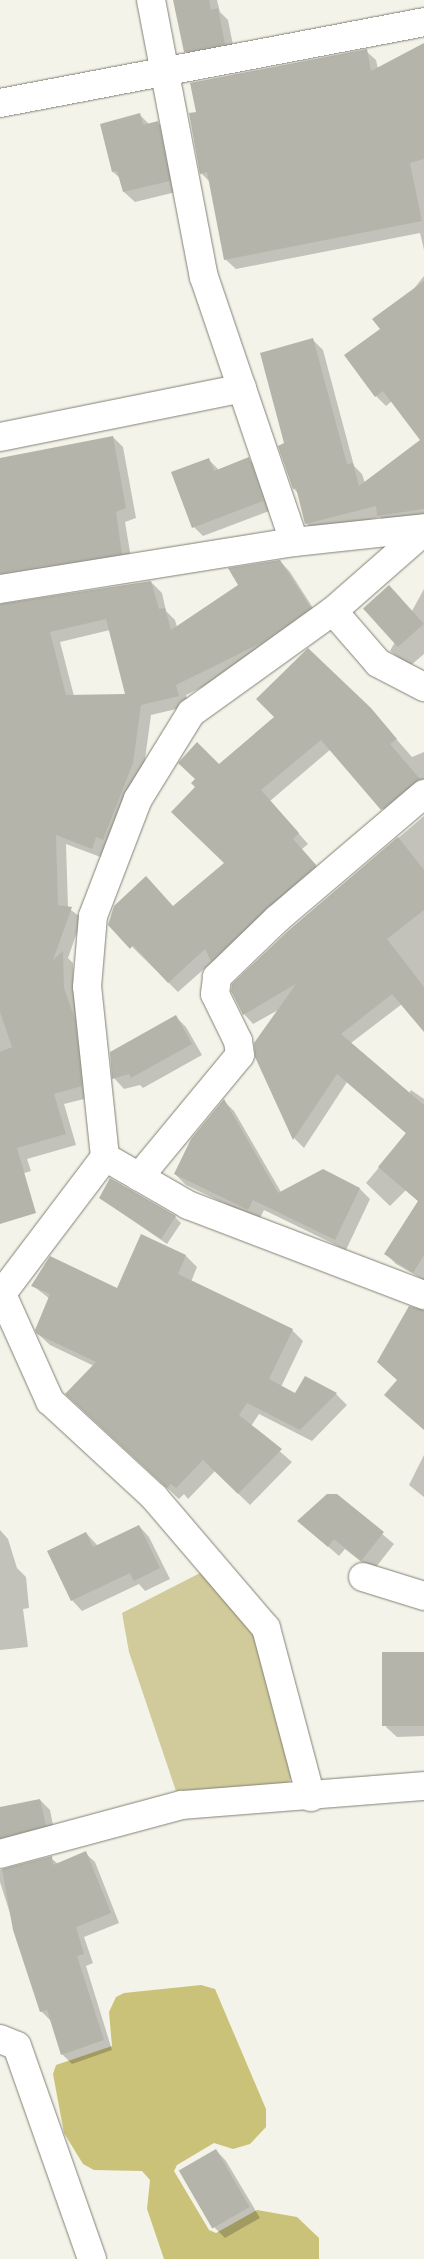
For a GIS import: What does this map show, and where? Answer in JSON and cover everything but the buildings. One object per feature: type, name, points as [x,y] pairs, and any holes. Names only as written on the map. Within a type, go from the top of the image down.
[{"type":"street","points":[[151,0],[204,277],[294,542]]},
{"type":"street","points":[[0,103],[424,22]]},
{"type":"street","points":[[0,438],[242,388]]},
{"type":"street","points":[[0,589],[294,542],[424,529]]},
{"type":"street","points":[[311,1797],[266,1628],[154,1497],[50,1401],[1,1294],[104,1157],[87,987],[93,916],[138,799],[190,713],[333,611],[424,529]]},
{"type":"street","points":[[333,611],[378,663],[424,687]]},
{"type":"street","points":[[139,1177],[240,1055],[238,1041],[215,994],[217,977],[277,919],[424,794]]},
{"type":"street","points":[[104,1157],[188,1205],[424,1295]]},
{"type":"street","points":[[363,1576],[424,1596]]},
{"type":"street","points":[[0,1854],[182,1805],[311,1797],[424,1786]]},
{"type":"street","points":[[0,2039],[17,2046],[92,2259]]},
{"type":"shaded area","points":[[202,1572],[262,1639],[295,1770],[288,1784],[176,1791],[129,1652],[122,1613]]},
{"type":"shaded area","points":[[201,1985],[215,1989],[266,2109],[266,2127],[250,2144],[233,2149],[214,2143],[177,2165],[174,2171],[209,2230],[216,2233],[257,2210],[297,2217],[319,2238],[319,2259],[164,2259],[147,2209],[150,2180],[142,2171],[94,2170],[83,2164],[64,2133],[53,2074],[56,2065],[112,2046],[109,2012],[116,1997],[124,1993]]}]
